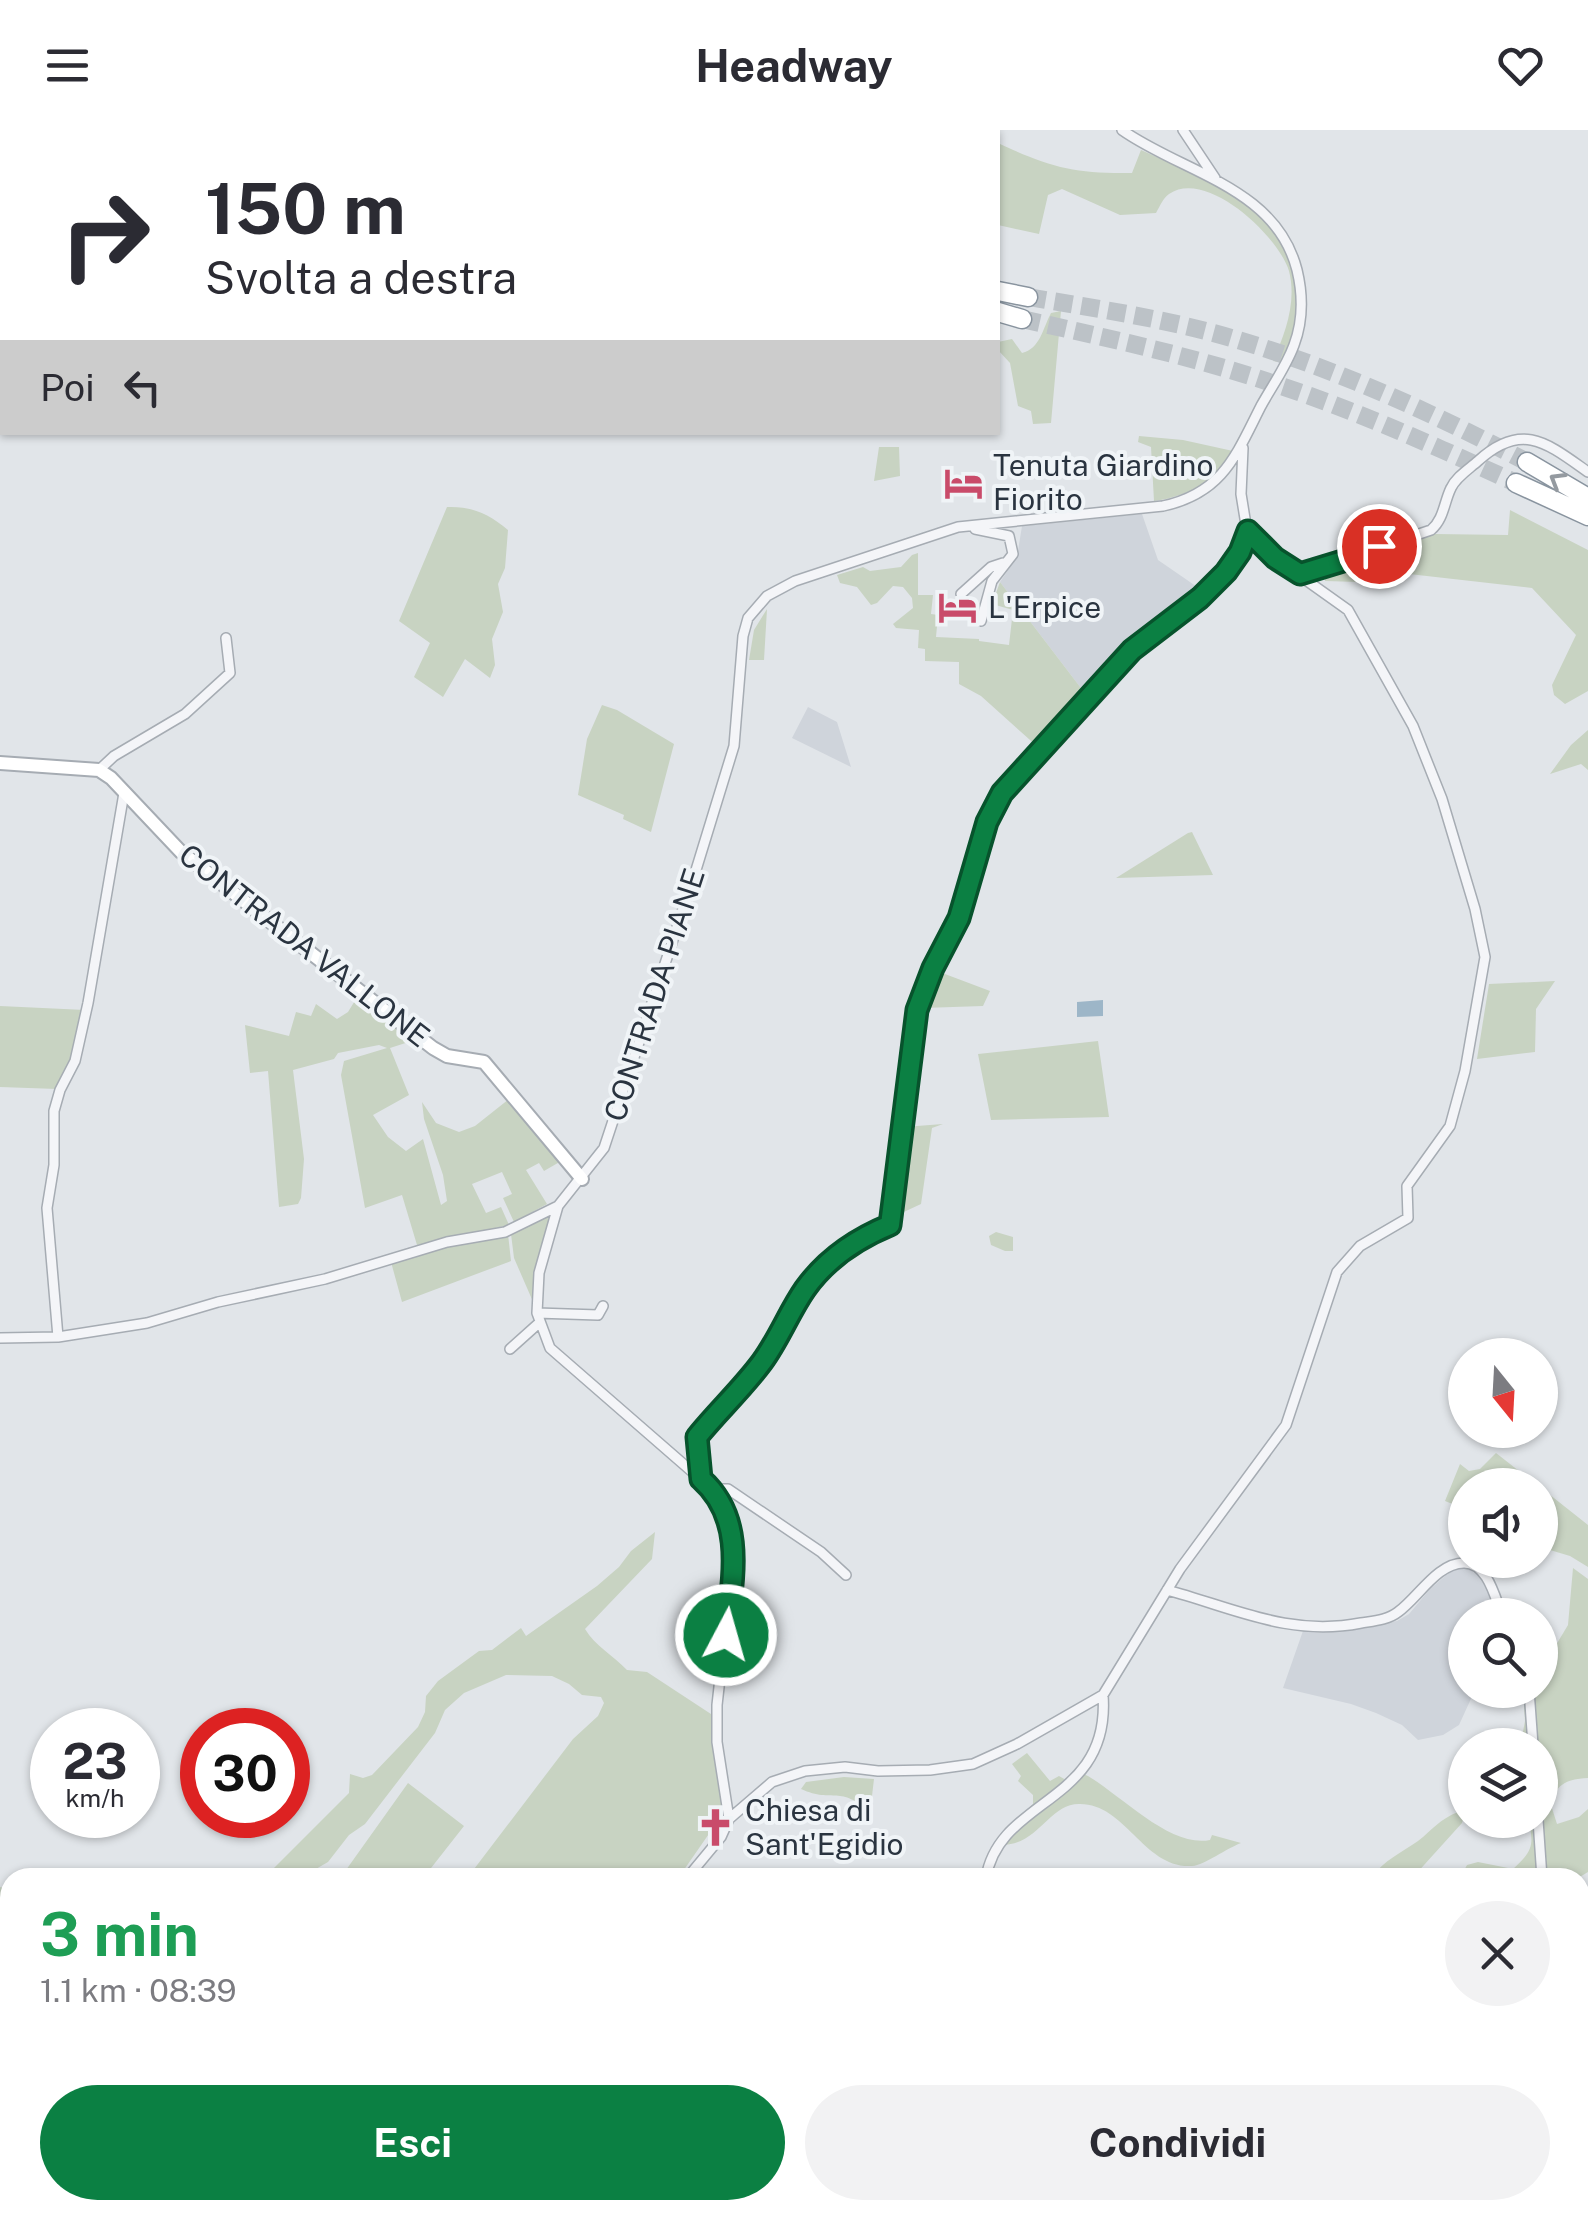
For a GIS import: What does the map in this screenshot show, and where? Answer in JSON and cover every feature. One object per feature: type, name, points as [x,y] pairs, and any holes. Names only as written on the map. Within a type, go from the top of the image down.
[{"type":"highway","points":[[1000,291],[1028,297]]},
{"type":"highway","points":[[1000,313],[1022,319]]},
{"type":"highway","points":[[1526,462],[1588,498]]},
{"type":"highway","points":[[1516,483],[1588,516]]},
{"type":"street","name":"CONTRADA PIANE","points":[[538,1318],[539,1273],[558,1206],[604,1148],[734,746],[743,636],[748,618],[780,587],[958,527],[1171,504],[1196,494],[1216,480],[1243,445],[1294,345],[1300,322],[1300,284],[1287,243],[1270,218],[1244,196],[1122,130]]},
{"type":"street","points":[[1183,130],[1217,180]]},
{"type":"street","points":[[1300,574],[1431,530],[1440,520],[1452,484],[1502,443],[1522,438],[1542,442],[1588,472]]},
{"type":"street","name":"CONTRADA PIANE","points":[[1243,445],[1241,494],[1248,531]]},
{"type":"street","points":[[958,527],[1009,536],[1013,554],[992,581],[981,621]]},
{"type":"street","points":[[695,1868],[730,1819],[772,1782],[805,1772],[845,1767],[930,1770],[972,1764],[1017,1744],[1104,1695],[1167,1590],[1286,1425],[1336,1272],[1360,1246],[1408,1218],[1408,1186],[1450,1126],[1482,988],[1484,956],[1475,909],[1442,799],[1413,726],[1348,610],[1275,558],[1248,531],[1226,572],[1200,598],[1132,650],[1002,793],[987,822],[959,918],[917,1010],[890,1225],[862,1236],[837,1253],[806,1288],[766,1358],[697,1437],[701,1479]]},
{"type":"street","points":[[961,594],[991,568],[1006,562]]},
{"type":"street","points":[[0,763],[99,770],[114,756],[185,714],[230,672],[226,638]]},
{"type":"street","name":"CONTRADA VALLONE","points":[[99,770],[181,852],[433,1048],[447,1056],[484,1062],[582,1179]]},
{"type":"street","points":[[58,1337],[48,1208],[54,1165],[54,1111],[79,1042],[124,792]]},
{"type":"street","points":[[0,1338],[58,1337],[147,1323],[218,1302],[324,1280],[447,1242],[505,1232],[558,1206]]},
{"type":"street","points":[[510,1350],[538,1318],[598,1315],[603,1306]]},
{"type":"street","points":[[538,1318],[550,1348],[712,1489],[729,1520],[734,1554],[717,1705],[718,1742],[730,1819]]},
{"type":"street","points":[[712,1489],[728,1489],[821,1552],[846,1575]]},
{"type":"street","points":[[1167,1590],[1255,1619],[1306,1626],[1349,1626],[1395,1615],[1446,1568],[1462,1563],[1476,1565],[1485,1574],[1495,1598]]},
{"type":"street","points":[[991,1868],[1002,1843],[1085,1768],[1096,1752],[1105,1716],[1104,1695]]},
{"type":"street","points":[[1539,1838],[1541,1868]]},
{"type":"shaded area","points":[[1142,514],[1158,560],[1203,591],[1149,632],[1087,696],[1000,582],[1017,557],[1022,526]]},
{"type":"shaded area","points":[[808,707],[837,722],[851,767],[792,738]]},
{"type":"shaded area","points":[[1448,1574],[1448,1578],[1482,1578],[1492,1598],[1448,1598],[1448,1708],[1467,1708],[1459,1725],[1448,1728],[1443,1735],[1418,1740],[1402,1725],[1376,1713],[1283,1688],[1304,1628],[1352,1629],[1397,1621],[1409,1614]]},
{"type":"green space","points":[[1000,144],[1063,167],[1112,173],[1132,173],[1141,150],[1213,182],[1266,217],[1290,260],[1297,294],[1297,327],[1283,363],[1273,361],[1291,306],[1289,271],[1283,257],[1257,225],[1221,198],[1185,188],[1169,194],[1156,213],[1120,215],[1062,189],[1048,195],[1039,234],[1000,225]]},
{"type":"green space","points":[[1061,311],[1051,423],[1033,424],[1031,411],[1018,406],[1010,363],[1000,352],[1000,342],[1012,339],[1022,353],[1028,351],[1037,343],[1051,313]]},
{"type":"green space","points":[[1139,436],[1233,451],[1218,471],[1200,485],[1154,501],[1151,447],[1138,442]]},
{"type":"green space","points":[[879,447],[899,447],[900,476],[874,481]]},
{"type":"green space","points":[[447,507],[480,512],[508,530],[505,568],[498,584],[503,612],[492,639],[495,665],[490,678],[465,659],[443,697],[414,677],[430,643],[399,621]]},
{"type":"green space","points":[[1510,510],[1588,550],[1588,691],[1565,704],[1554,695],[1552,685],[1576,635],[1532,588],[1365,569],[1358,582],[1325,581],[1324,569],[1394,544],[1435,534],[1508,535]]},
{"type":"green space","points":[[918,553],[918,595],[933,595],[931,614],[938,615],[936,637],[1009,645],[1013,610],[992,604],[1000,582],[1087,696],[1039,748],[981,696],[959,684],[959,662],[925,661],[925,649],[918,648],[919,630],[896,628],[893,624],[913,608],[912,598],[903,587],[893,586],[871,605],[857,587],[840,583],[837,575],[863,567],[870,571],[901,567]]},
{"type":"green space","points":[[767,609],[764,660],[749,660],[754,630]]},
{"type":"green space","points":[[602,705],[674,744],[651,832],[578,795],[587,739]]},
{"type":"green space","points":[[1588,730],[1588,770],[1581,764],[1550,774],[1571,745]]},
{"type":"green space","points":[[1192,832],[1213,875],[1116,878],[1188,833]]},
{"type":"green space","points":[[937,971],[990,991],[983,1006],[923,1008]]},
{"type":"green space","points":[[1555,981],[1536,1009],[1535,1052],[1477,1059],[1489,984]]},
{"type":"green space","points":[[359,994],[418,1039],[390,1048],[409,1095],[373,1115],[388,1137],[406,1151],[423,1139],[441,1205],[447,1201],[443,1175],[422,1102],[436,1123],[459,1132],[475,1126],[513,1096],[563,1160],[544,1171],[539,1163],[526,1170],[547,1204],[514,1222],[503,1198],[512,1194],[502,1172],[472,1184],[486,1213],[501,1207],[509,1225],[417,1245],[402,1195],[365,1208],[341,1075],[344,1061],[387,1048],[379,1045],[338,1053],[334,1059],[293,1070],[304,1159],[301,1198],[298,1204],[279,1207],[268,1071],[250,1073],[245,1025],[289,1036],[296,1012],[311,1016],[316,1004],[337,1019],[348,1012]]},
{"type":"green space","points":[[0,1006],[85,1010],[71,1070],[57,1089],[0,1087]]},
{"type":"green space","points":[[1098,1041],[1109,1117],[991,1120],[978,1054]]},
{"type":"green space","points":[[943,1124],[932,1128],[921,1204],[893,1217],[904,1127]]},
{"type":"green space","points":[[547,1215],[550,1222],[534,1304],[514,1258],[511,1234]]},
{"type":"green space","points":[[996,1232],[1013,1237],[1013,1251],[991,1245],[989,1236]]},
{"type":"green space","points":[[508,1234],[511,1261],[402,1302],[391,1262],[439,1247]]},
{"type":"green space","points":[[1496,1453],[1515,1468],[1481,1468]]},
{"type":"green space","points":[[1558,1501],[1588,1525],[1588,1567],[1558,1552]]},
{"type":"green space","points":[[655,1532],[652,1559],[585,1629],[627,1670],[647,1672],[714,1716],[722,1815],[685,1868],[475,1868],[573,1739],[598,1716],[604,1703],[601,1697],[582,1695],[552,1676],[506,1675],[464,1693],[445,1710],[435,1733],[365,1824],[349,1835],[328,1862],[318,1868],[274,1868],[304,1838],[310,1838],[310,1832],[349,1793],[350,1774],[363,1778],[372,1775],[418,1727],[425,1712],[426,1696],[438,1681],[479,1651],[492,1650],[521,1628],[526,1636],[619,1567],[631,1551]]},
{"type":"green space","points":[[1573,1568],[1588,1579],[1588,1778],[1558,1788],[1558,1728],[1524,1728],[1524,1708],[1558,1708],[1558,1642],[1568,1625]]},
{"type":"green space","points":[[1027,1753],[1050,1781],[1059,1776],[1066,1780],[1078,1772],[1088,1776],[1179,1836],[1210,1840],[1212,1835],[1241,1843],[1197,1865],[1175,1864],[1148,1848],[1110,1814],[1080,1804],[1059,1811],[1021,1841],[993,1844],[1033,1804],[1033,1795],[1018,1781],[1021,1776],[1012,1764]]},
{"type":"green space","points":[[844,1777],[874,1779],[870,1813],[851,1799],[801,1789],[806,1782]]},
{"type":"green space","points":[[408,1783],[464,1826],[431,1868],[347,1868]]},
{"type":"green space","points":[[1588,1809],[1588,1868],[1514,1868],[1530,1848],[1531,1838],[1558,1838],[1558,1824],[1579,1817]]},
{"type":"green space","points":[[1448,1817],[1448,1838],[1421,1868],[1380,1868],[1387,1861]]},
{"type":"green space","points":[[1478,1862],[1508,1868],[1465,1868]]},
{"type":"water","points":[[1103,1000],[1103,1016],[1077,1017],[1077,1002]]},
{"type":"tunnel","points":[[1028,297],[1186,326],[1276,352],[1385,394],[1527,462]]},
{"type":"tunnel","points":[[1022,319],[1181,356],[1275,384],[1367,418],[1516,483]]},
{"type":"place","name":"Tenuta Giardino Fiorito","points":[[963,483]]},
{"type":"place","name":"L'Erpice","points":[[958,608]]},
{"type":"place","name":"Chiesa di Sant'Egidio","points":[[715,1828]]},
{"type":"route","points":[[726,1635],[734,1554],[731,1529],[712,1489],[701,1479],[697,1437],[766,1358],[806,1288],[837,1253],[862,1236],[890,1225],[917,1010],[959,918],[987,822],[1002,793],[1132,650],[1200,598],[1226,572],[1248,531],[1275,558],[1300,574],[1379,546]]}]
